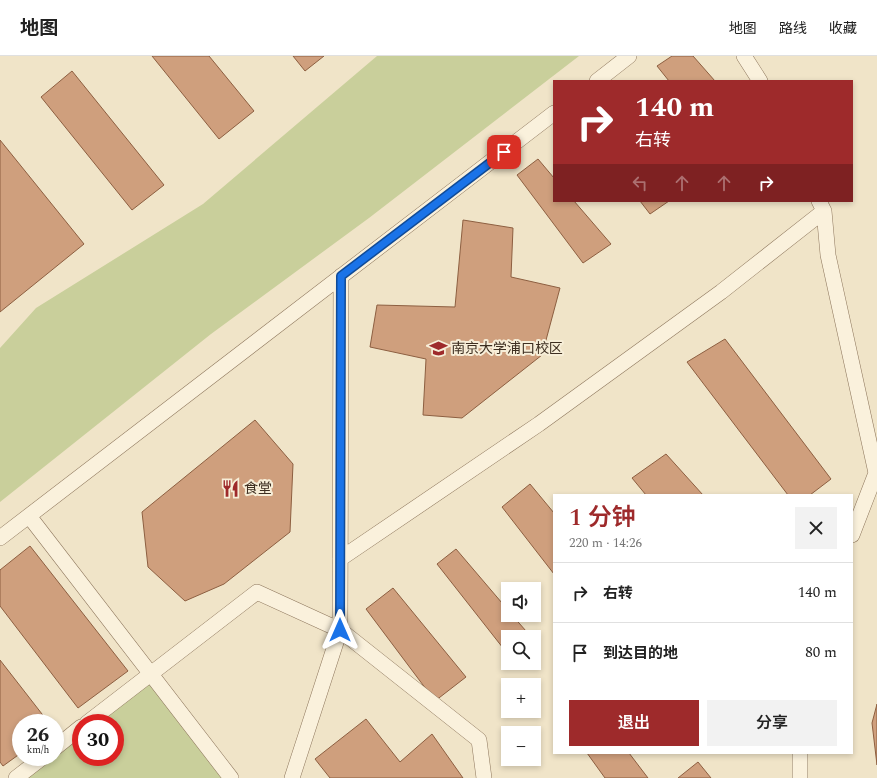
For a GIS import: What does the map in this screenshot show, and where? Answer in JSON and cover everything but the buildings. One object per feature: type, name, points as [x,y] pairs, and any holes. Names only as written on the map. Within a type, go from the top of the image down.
[{"type":"street","points":[[598,80],[629,56]]},
{"type":"street","points":[[744,56],[759,80]]},
{"type":"street","points":[[0,538],[553,115]]},
{"type":"street","points":[[340,559],[540,424],[721,292],[822,206]]},
{"type":"street","points":[[822,206],[828,255],[876,474],[853,532]]},
{"type":"street","points":[[292,778],[340,630],[341,276]]},
{"type":"street","points":[[29,516],[231,778]]},
{"type":"street","points":[[98,714],[257,592],[340,630],[479,740],[484,778]]},
{"type":"street","points":[[64,741],[72,734]]},
{"type":"street","points":[[800,754],[800,778]]},
{"type":"street","points":[[16,778],[31,766]]},
{"type":"green space","points":[[377,56],[579,56],[369,218],[211,334],[0,502],[0,348],[36,308],[203,204]]},
{"type":"green space","points":[[150,678],[227,778],[19,778],[35,766],[64,766],[64,744],[72,738],[72,766],[124,766],[124,714],[103,714]]},
{"type":"place","name":"南京大学浦口校区","points":[[438,348]]},
{"type":"place","name":"食堂","points":[[231,488]]},
{"type":"route","points":[[340,630],[341,276],[504,152]]}]
